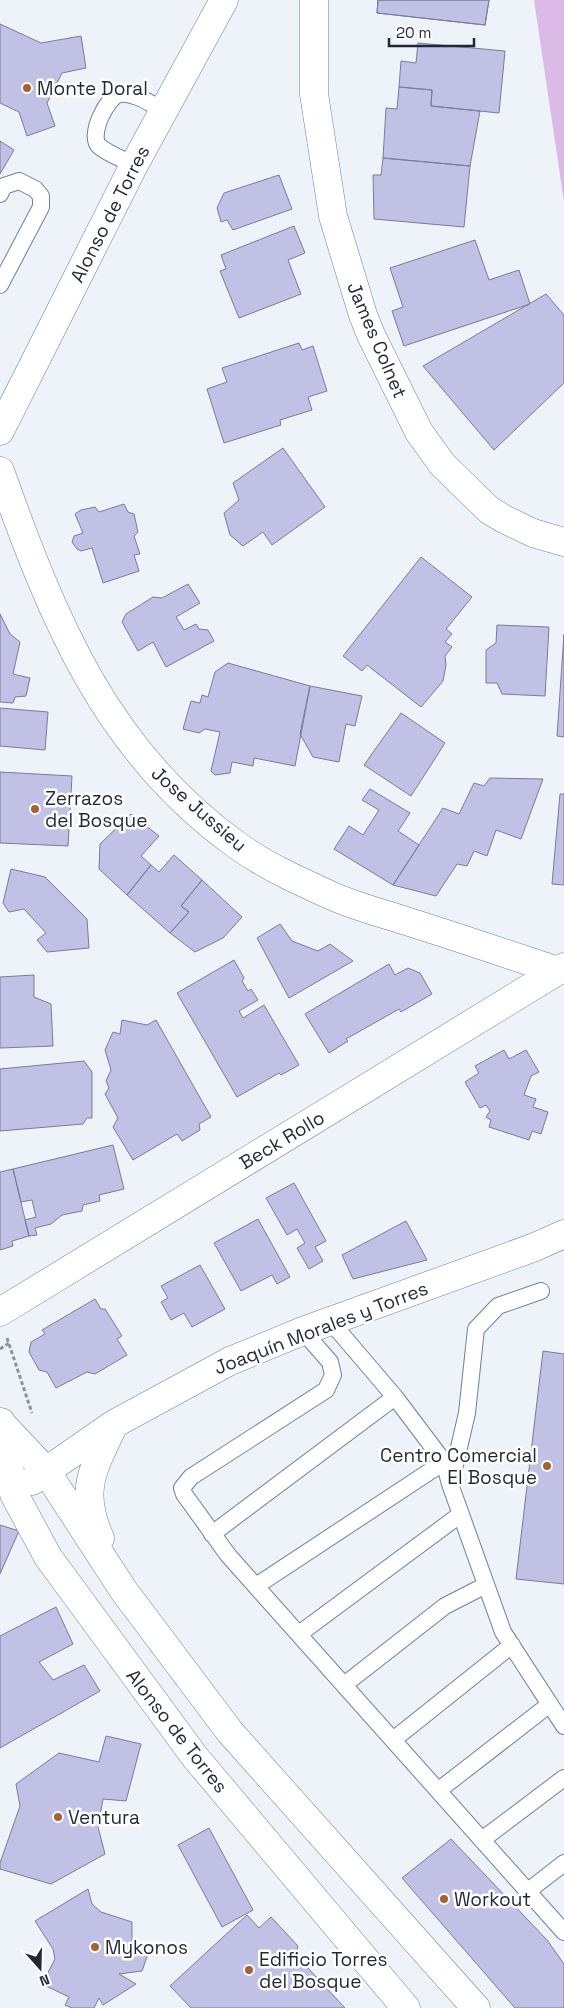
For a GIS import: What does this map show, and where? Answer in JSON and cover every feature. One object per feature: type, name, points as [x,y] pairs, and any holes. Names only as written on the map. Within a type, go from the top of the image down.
[{"type":"street","name":"Alonso de Torres","points":[[2,420],[163,110],[224,0]]},
{"type":"street","name":"James Colnet","points":[[314,0],[314,94],[333,216],[357,298],[371,335],[418,432],[442,464],[489,510],[533,533],[564,542]]},
{"type":"street","name":"Jose Jussieu","points":[[0,471],[51,606],[105,706],[135,750],[156,773],[216,829],[265,863],[332,896],[561,969]]},
{"type":"street","name":"Beck Rollo","points":[[3,1323],[561,969]]},
{"type":"street","name":"Joaquín Morales y Torres","points":[[14,1494],[114,1424],[201,1375],[262,1347],[303,1331],[535,1247],[564,1234]]},
{"type":"street","name":"Alonso de Torres","points":[[0,1422],[46,1471],[124,1592],[230,1732],[476,2008]]},
{"type":"street","name":"Alonso de Torres","points":[[0,1422],[14,1494],[48,1557],[195,1758],[406,2008]]},
{"type":"street","name":"Alonso de Torres","points":[[114,1424],[90,1480],[88,1500],[93,1522],[124,1592]]},
{"type":"lane","points":[[134,165],[98,146],[95,131],[109,99],[117,94],[128,93],[163,110]]},
{"type":"lane","points":[[0,194],[4,186],[19,181],[35,189],[41,196],[41,207],[0,285]]},
{"type":"lane","points":[[450,1484],[467,1413],[476,1329],[498,1306],[541,1291]]},
{"type":"lane","points":[[331,1322],[395,1396],[444,1462],[450,1484],[503,1632],[564,1726]]},
{"type":"lane","points":[[303,1331],[330,1362],[333,1375],[326,1390],[191,1477],[182,1488],[184,1494],[212,1534],[256,1586],[564,1932]]},
{"type":"lane","points":[[212,1534],[395,1396]]},
{"type":"lane","points":[[256,1586],[444,1462]]},
{"type":"lane","points":[[299,1634],[461,1514]]},
{"type":"lane","points":[[344,1685],[445,1606],[486,1585]]},
{"type":"lane","points":[[393,1740],[512,1646]]},
{"type":"lane","points":[[439,1790],[550,1704]]},
{"type":"lane","points":[[483,1840],[564,1778]]},
{"type":"lane","points":[[528,1892],[564,1863]]},
{"type":"path","points":[[3,1323],[34,1417]]},
{"type":"path","points":[[0,1349],[9,1343]]},
{"type":"shaded area","points":[[534,0],[564,0],[564,202]]},
{"type":"building","points":[[378,0],[489,0],[485,25],[377,13]]},
{"type":"building","points":[[378,0],[489,0],[485,25],[377,13]]},
{"type":"building","name":"Monte Doral","points":[[0,24],[41,43],[81,36],[86,68],[62,73],[47,103],[55,126],[27,136],[19,112],[0,103]]},
{"type":"building","points":[[418,43],[505,51],[499,113],[431,106],[432,90],[399,87],[401,61],[416,63]]},
{"type":"building","points":[[399,87],[432,90],[431,106],[480,111],[470,166],[383,158],[386,108],[397,109]]},
{"type":"building","points":[[0,141],[14,150],[0,174]]},
{"type":"building","points":[[383,158],[470,166],[464,227],[374,219],[373,175],[381,175]]},
{"type":"building","points":[[279,175],[292,209],[233,230],[227,220],[221,222],[217,208],[224,193]]},
{"type":"building","points":[[294,226],[305,253],[288,260],[301,294],[239,318],[220,271],[226,269],[221,255]]},
{"type":"building","points":[[475,240],[489,280],[519,270],[530,304],[404,346],[392,311],[403,307],[390,268]]},
{"type":"building","points":[[546,294],[564,315],[564,383],[494,450],[423,366]]},
{"type":"building","points":[[299,343],[302,350],[313,346],[327,391],[308,397],[312,410],[280,420],[281,425],[224,443],[207,389],[227,382],[222,368]]},
{"type":"building","points":[[283,448],[325,507],[272,545],[263,532],[243,546],[230,535],[224,513],[239,500],[233,483]]},
{"type":"building","points":[[124,504],[128,512],[134,514],[138,532],[134,536],[140,554],[134,555],[139,571],[103,583],[92,548],[81,551],[72,542],[74,536],[83,533],[75,514],[81,510],[95,507],[99,512]]},
{"type":"building","points":[[421,557],[472,597],[446,629],[452,634],[445,642],[452,647],[445,656],[446,665],[443,681],[421,707],[367,665],[362,671],[343,656]]},
{"type":"building","points":[[188,584],[200,603],[176,617],[184,630],[196,624],[199,629],[208,630],[214,641],[166,667],[153,642],[138,651],[122,622],[126,614],[153,597],[162,598]]},
{"type":"building","points":[[0,614],[10,634],[20,642],[13,674],[30,678],[26,696],[15,697],[13,703],[0,702]]},
{"type":"building","points":[[497,625],[549,627],[545,696],[502,694],[497,683],[486,683],[486,650],[496,643]]},
{"type":"building","points":[[564,634],[564,737],[557,736]]},
{"type":"building","points":[[228,663],[310,686],[295,766],[254,758],[253,766],[232,762],[230,773],[215,775],[211,771],[220,732],[205,729],[199,733],[183,729],[191,701],[200,703],[202,695],[208,697],[215,672]]},
{"type":"building","points":[[310,686],[362,696],[355,726],[346,724],[339,762],[313,757],[300,734]]},
{"type":"building","points":[[0,708],[48,712],[45,750],[0,746]]},
{"type":"building","points":[[401,713],[445,743],[411,796],[364,765]]},
{"type":"building","name":"Zerrazos del Bosque","points":[[0,772],[72,776],[68,846],[0,843]]},
{"type":"building","points":[[490,778],[543,779],[521,839],[496,830],[487,856],[474,851],[467,866],[457,864],[436,896],[393,885],[443,808],[459,814],[474,783],[484,786]]},
{"type":"building","points":[[370,789],[410,813],[398,831],[419,845],[393,885],[334,849],[349,826],[363,835],[379,810],[362,800]]},
{"type":"building","points":[[560,794],[564,794],[564,885],[552,884]]},
{"type":"building","points":[[131,814],[159,836],[141,856],[151,865],[127,895],[99,869],[100,844]]},
{"type":"building","points":[[174,855],[202,880],[181,906],[189,912],[170,933],[127,895],[151,865],[159,872]]},
{"type":"building","points":[[11,869],[45,877],[87,919],[89,948],[47,952],[37,940],[46,933],[24,909],[9,912],[3,903]]},
{"type":"building","points":[[202,880],[242,917],[223,938],[195,952],[170,933],[189,912],[181,906]]},
{"type":"building","points":[[280,924],[292,941],[318,951],[330,944],[353,961],[289,998],[257,938]]},
{"type":"building","points":[[234,960],[244,978],[242,981],[248,991],[251,989],[258,1000],[239,1011],[243,1018],[264,1005],[299,1065],[281,1075],[279,1073],[237,1097],[177,993]]},
{"type":"building","points":[[389,964],[395,975],[408,968],[420,973],[432,994],[401,1012],[399,1009],[346,1039],[348,1041],[329,1053],[305,1014]]},
{"type":"building","points":[[34,975],[34,997],[51,1004],[53,1046],[0,1048],[0,977]]},
{"type":"building","points":[[122,1020],[147,1025],[156,1020],[211,1117],[199,1124],[200,1130],[182,1141],[177,1134],[133,1160],[113,1127],[118,1118],[105,1094],[109,1088],[106,1081],[111,1070],[105,1050],[113,1032],[120,1034]]},
{"type":"building","points":[[504,1050],[509,1059],[526,1050],[539,1072],[531,1076],[524,1095],[536,1099],[533,1107],[548,1112],[541,1134],[532,1131],[529,1140],[489,1127],[491,1120],[486,1117],[490,1111],[486,1105],[480,1108],[465,1082],[479,1073],[475,1066]]},
{"type":"building","points":[[84,1061],[92,1072],[92,1118],[87,1118],[83,1124],[0,1131],[0,1069]]},
{"type":"building","points":[[113,1145],[124,1189],[99,1195],[100,1201],[83,1205],[82,1211],[62,1215],[51,1224],[35,1228],[37,1235],[29,1236],[25,1220],[36,1217],[32,1200],[21,1202],[13,1169]]},
{"type":"building","points":[[13,1169],[29,1236],[12,1241],[13,1246],[0,1250],[0,1172]]},
{"type":"building","points":[[294,1183],[326,1241],[315,1247],[323,1261],[309,1269],[297,1248],[305,1243],[297,1229],[287,1235],[266,1198]]},
{"type":"building","points":[[258,1219],[290,1277],[277,1284],[272,1275],[241,1291],[214,1243]]},
{"type":"building","points":[[406,1221],[427,1260],[353,1279],[342,1255]]},
{"type":"building","points":[[200,1265],[225,1309],[192,1327],[184,1313],[171,1320],[161,1302],[168,1298],[161,1286]]},
{"type":"building","points":[[95,1299],[101,1309],[105,1309],[122,1336],[117,1339],[127,1355],[95,1374],[87,1372],[56,1388],[47,1372],[39,1370],[29,1352],[31,1342],[45,1334],[42,1330]]},
{"type":"building","name":"Centro Comercial El Bosque","points":[[543,1351],[564,1354],[564,1584],[516,1579]]},
{"type":"building","points":[[0,1525],[19,1531],[0,1574]]},
{"type":"building","points":[[56,1607],[73,1644],[39,1662],[53,1680],[84,1665],[100,1691],[0,1748],[0,1636]]},
{"type":"building","name":"Ventura","points":[[106,1736],[141,1744],[126,1801],[103,1799],[98,1827],[105,1854],[51,1884],[0,1869],[0,1863],[20,1806],[16,1784],[59,1753],[99,1762]]},
{"type":"building","points":[[209,1828],[253,1910],[222,1927],[178,1845]]},
{"type":"building","points":[[451,1839],[547,1940],[564,1964],[564,2008],[515,2008],[402,1878]]},
{"type":"building","name":"Mykonos","points":[[88,1889],[92,1904],[101,1912],[132,1922],[132,1945],[149,1951],[142,1971],[119,1974],[136,1984],[103,2005],[99,1998],[94,2008],[72,2008],[65,2005],[69,1997],[42,1984],[55,1959],[53,1949],[35,1921]]},
{"type":"building","name":"Edificio Torres del Bosque","points":[[247,1915],[259,1928],[271,1917],[298,1946],[296,1955],[345,2008],[191,2008],[170,1986]]},
{"type":"place","name":"Monte Doral","points":[[27,88]]},
{"type":"place","name":"Zerrazos del Bosque","points":[[35,809]]},
{"type":"place","name":"Centro Comercial El Bosque","points":[[547,1466]]},
{"type":"place","name":"Ventura","points":[[58,1817]]},
{"type":"place","name":"Workout","points":[[444,1899]]},
{"type":"place","name":"Mykonos","points":[[95,1947]]},
{"type":"place","name":"Edificio Torres del Bosque","points":[[249,1970]]}]
